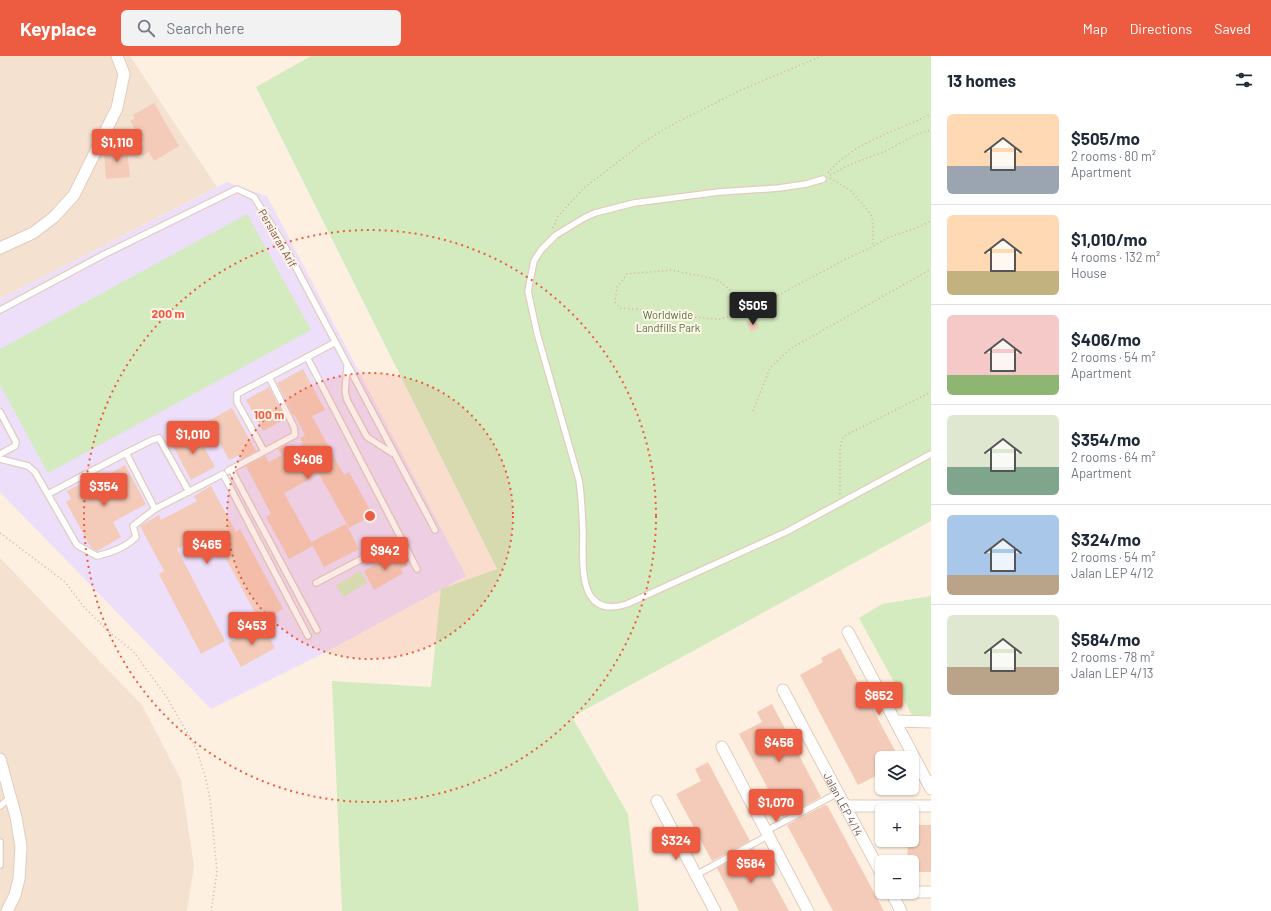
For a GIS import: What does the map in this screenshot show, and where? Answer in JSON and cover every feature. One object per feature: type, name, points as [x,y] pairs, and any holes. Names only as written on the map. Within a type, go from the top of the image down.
[{"type":"street","points":[[0,248],[33,233],[54,217],[74,195],[117,108],[124,74],[117,56]]},
{"type":"street","points":[[848,632],[931,789]]},
{"type":"street","name":"Jalan LEP 4/14","points":[[783,690],[875,862]]},
{"type":"street","points":[[895,721],[931,722]]},
{"type":"street","points":[[722,746],[808,911]]},
{"type":"street","points":[[0,759],[16,817],[21,847],[15,895],[7,911]]},
{"type":"street","points":[[657,801],[715,911]]},
{"type":"street","points":[[845,806],[931,806]]},
{"type":"street","points":[[919,892],[931,892]]},
{"type":"street","points":[[895,899],[901,911]]},
{"type":"lane","points":[[823,179],[806,184],[779,188],[719,192],[634,203],[595,213],[556,235],[541,250],[534,262],[528,291],[537,333],[579,480],[582,503],[584,580],[587,591],[592,598],[601,605],[620,606],[627,604],[786,532],[931,454]]},
{"type":"lane","name":"Persiaran Arif","points":[[0,310],[101,256],[237,189],[254,197],[284,245],[334,343],[435,530]]},
{"type":"lane","points":[[264,451],[237,402],[237,394],[334,343]]},
{"type":"lane","points":[[307,357],[400,539],[417,569]]},
{"type":"lane","points":[[347,366],[345,391],[347,400],[367,437],[394,454]]},
{"type":"lane","points":[[0,459],[28,466],[35,472],[77,545],[97,556],[116,551],[131,542],[136,537],[133,526],[155,509],[295,435],[294,427],[269,377]]},
{"type":"lane","points":[[0,412],[16,442],[15,446],[0,454]]},
{"type":"lane","points":[[48,494],[126,453],[159,438],[189,492]]},
{"type":"lane","points":[[126,453],[155,509]]},
{"type":"lane","points":[[231,469],[317,630]]},
{"type":"lane","points":[[223,474],[308,636]]},
{"type":"lane","points":[[316,584],[400,539]]},
{"type":"lane","points":[[696,875],[838,793]]},
{"type":"lane","points":[[0,806],[11,797]]},
{"type":"lane","points":[[0,842],[0,865]]},
{"type":"path","points":[[556,235],[553,229],[554,224],[563,210],[584,188],[644,142],[666,128],[741,90],[822,56]]},
{"type":"path","points":[[823,179],[848,153],[869,140],[911,124],[931,114]]},
{"type":"path","points":[[872,248],[874,245],[873,222],[871,215],[850,190],[832,180],[828,176],[849,164],[886,151],[917,134],[931,130]]},
{"type":"path","points":[[743,314],[740,300],[728,288],[716,279],[698,275],[671,270],[640,272],[627,274],[617,287],[615,302],[620,308],[644,310],[658,315],[721,319],[727,317],[735,318],[743,314],[848,258],[872,248],[887,238],[931,221]]},
{"type":"path","points":[[753,411],[770,368],[790,349],[931,269]]},
{"type":"path","points":[[839,503],[840,448],[842,439],[861,426],[931,392]]},
{"type":"path","points":[[0,533],[65,582],[85,608],[109,632],[133,651],[166,696],[196,748],[206,778],[211,806],[217,872],[212,911]]},
{"type":"shaded area","points":[[0,56],[130,56],[217,187],[0,299]]},
{"type":"shaded area","points":[[227,182],[267,196],[466,576],[326,652],[211,709],[0,492],[0,299]]},
{"type":"shaded area","points":[[0,558],[142,705],[181,780],[194,866],[187,911],[0,911]]},
{"type":"green space","name":"Worldwide Landfills Park","points":[[311,56],[931,56],[931,521],[572,717],[628,814],[639,911],[342,911],[332,681],[431,687],[441,589],[497,569],[256,87]]},
{"type":"green space","points":[[247,214],[311,330],[48,473],[0,385],[0,349]]},
{"type":"green space","points":[[361,571],[367,583],[343,597],[336,585]]},
{"type":"green space","points":[[931,596],[931,715],[912,715],[859,618],[882,604]]},
{"type":"building","points":[[154,103],[179,146],[154,161],[149,152],[142,156],[137,148],[144,144],[130,121],[135,118],[133,115]]},
{"type":"building","points":[[121,144],[122,150],[127,150],[130,177],[106,179],[104,152],[112,151],[111,145]]},
{"type":"building","points":[[754,319],[759,328],[751,332],[747,323]]},
{"type":"building","points":[[303,369],[325,410],[312,416],[344,475],[349,472],[373,515],[349,528],[319,474],[284,493],[311,542],[346,524],[359,549],[324,567],[313,546],[289,559],[266,517],[271,514],[246,466],[265,456],[269,462],[282,455],[278,449],[286,445],[290,451],[303,444],[300,438],[305,435],[277,383]]},
{"type":"building","points":[[269,387],[285,419],[263,431],[246,400]]},
{"type":"building","points":[[232,408],[256,451],[242,459],[240,455],[229,460],[208,421]]},
{"type":"building","points":[[194,429],[215,467],[191,480],[171,442]]},
{"type":"building","points":[[125,465],[146,504],[113,522],[121,537],[97,551],[91,548],[66,502],[71,499],[67,491],[85,482],[89,490],[104,482],[102,478]]},
{"type":"building","points":[[211,486],[236,532],[240,529],[283,609],[260,622],[211,531],[177,549],[225,641],[201,654],[159,574],[164,571],[140,526],[159,515],[161,520],[197,501],[194,496]]},
{"type":"building","points":[[393,555],[396,562],[404,557],[408,565],[401,569],[403,573],[374,590],[364,571]]},
{"type":"building","points":[[262,624],[275,648],[241,667],[228,643]]},
{"type":"building","points":[[840,648],[895,751],[875,751],[875,776],[858,785],[800,675],[823,662],[821,658]]},
{"type":"building","points":[[772,704],[821,797],[783,817],[739,734],[762,722],[757,712]]},
{"type":"building","points":[[708,762],[750,841],[712,861],[676,794],[701,781],[695,769]]},
{"type":"building","points":[[827,805],[875,894],[875,899],[878,899],[884,911],[833,911],[787,825]]},
{"type":"building","points":[[919,825],[931,825],[931,872],[919,872],[919,855],[907,855],[908,847],[919,847]]},
{"type":"building","points":[[754,848],[789,911],[739,911],[717,868]]}]
